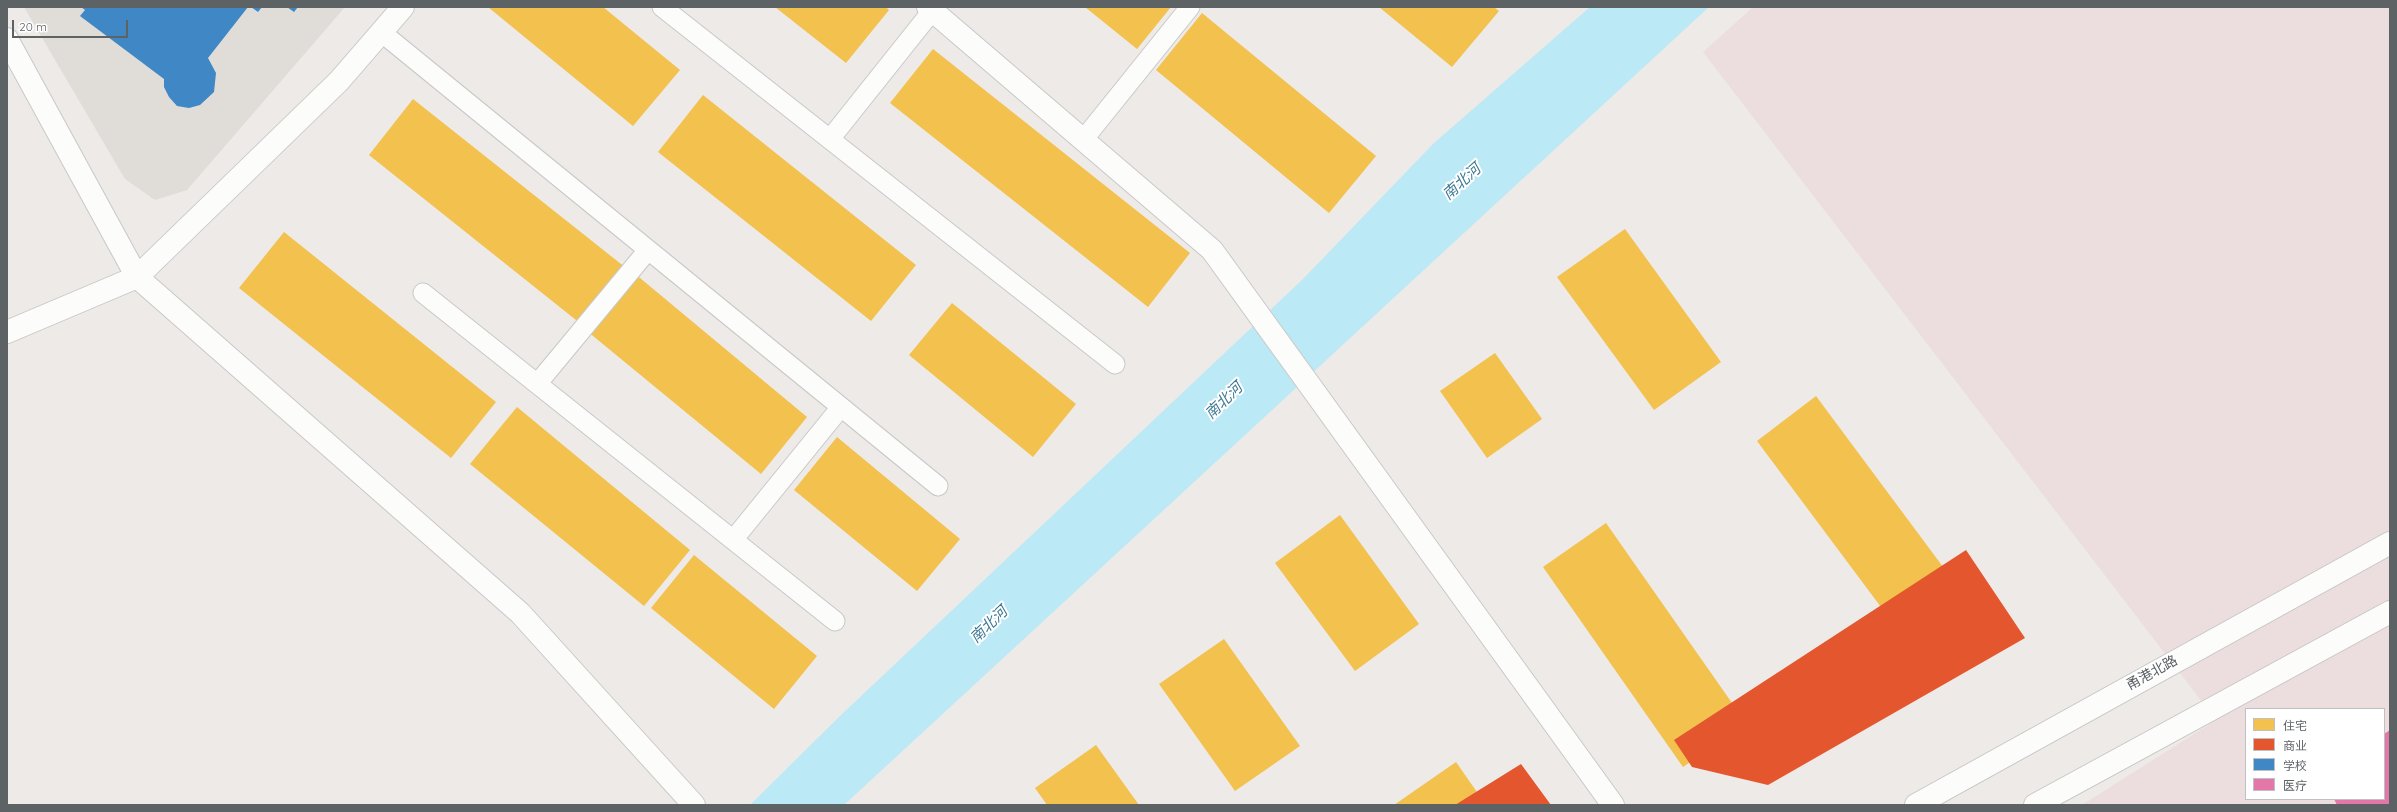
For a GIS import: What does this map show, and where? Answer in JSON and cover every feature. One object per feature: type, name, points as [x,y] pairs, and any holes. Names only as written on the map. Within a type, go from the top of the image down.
[{"type":"street","points":[[7,332],[137,278],[339,81],[403,7]]},
{"type":"street","points":[[930,9],[1212,250],[1613,805]]},
{"type":"street","points":[[7,38],[137,278],[520,613],[694,805]]},
{"type":"street","name":"甬港北路","points":[[1916,805],[2390,543]]},
{"type":"street","points":[[2036,805],[2390,612]]},
{"type":"lane","points":[[662,7],[1116,364]]},
{"type":"lane","points":[[1083,140],[1190,7]]},
{"type":"lane","points":[[830,139],[930,9]]},
{"type":"lane","points":[[381,32],[938,486]]},
{"type":"lane","points":[[537,384],[648,250]]},
{"type":"lane","points":[[423,293],[835,621]]},
{"type":"lane","points":[[733,540],[840,407]]},
{"type":"shaded area","points":[[24,7],[345,7],[187,190],[155,200],[125,179]]},
{"type":"shaded area","points":[[1753,7],[2390,7],[2390,805],[2082,805],[2216,720],[1703,52]]},
{"type":"water","name":"南北河","points":[[1590,7],[1709,7],[844,805],[750,805],[840,716],[1303,279],[1434,143]]},
{"type":"building: 住宅","points":[[488,7],[603,7],[680,70],[633,126]]},
{"type":"building: 住宅","points":[[775,7],[886,7],[889,10],[846,63]]},
{"type":"building: 住宅","points":[[1085,7],[1171,7],[1137,49]]},
{"type":"building: 住宅","points":[[1379,7],[1494,7],[1499,11],[1452,67]]},
{"type":"building: 住宅","points":[[1202,13],[1376,156],[1329,213],[1156,70]]},
{"type":"building: 住宅","points":[[933,49],[1190,253],[1148,307],[890,103]]},
{"type":"building: 住宅","points":[[703,95],[916,265],[871,321],[658,152]]},
{"type":"building: 住宅","points":[[413,99],[626,268],[581,324],[369,155]]},
{"type":"building: 住宅","points":[[1625,229],[1721,362],[1654,410],[1557,277]]},
{"type":"building: 住宅","points":[[284,232],[496,402],[451,458],[239,288]]},
{"type":"building: 住宅","points":[[634,273],[807,417],[761,474],[587,331]]},
{"type":"building: 住宅","points":[[952,303],[1076,404],[1033,457],[909,355]]},
{"type":"building: 住宅","points":[[1495,353],[1542,419],[1487,458],[1440,391]]},
{"type":"building: 住宅","points":[[1816,396],[1978,614],[1919,658],[1757,441]]},
{"type":"building: 住宅","points":[[517,407],[690,550],[644,606],[470,464]]},
{"type":"building: 住宅","points":[[837,437],[960,539],[917,591],[794,490]]},
{"type":"building: 住宅","points":[[1340,515],[1419,624],[1355,671],[1275,563]]},
{"type":"building: 住宅","points":[[1606,523],[1746,723],[1683,767],[1543,567]]},
{"type":"building: 住宅","points":[[694,555],[817,656],[774,709],[651,608]]},
{"type":"building: 住宅","points":[[1224,639],[1300,746],[1235,791],[1159,684]]},
{"type":"building: 住宅","points":[[1096,745],[1139,805],[1047,805],[1035,788]]},
{"type":"building: 住宅","points":[[1456,762],[1486,805],[1394,805]]},
{"type":"building: 商业","points":[[1966,550],[2025,638],[1768,785],[1692,767],[1674,740]]},
{"type":"building: 商业","points":[[1521,764],[1551,805],[1455,805]]},
{"type":"building: 学校","points":[[81,7],[248,7],[208,58],[216,73],[214,92],[200,105],[189,108],[177,106],[169,97],[164,87],[164,79],[80,16],[85,10]]},
{"type":"building: 学校","points":[[251,7],[262,7],[258,12]]},
{"type":"building: 学校","points":[[287,7],[298,7],[294,12]]},
{"type":"building: 医疗","points":[[2390,730],[2390,805],[2337,805],[2334,800],[2385,800],[2385,733]]}]
